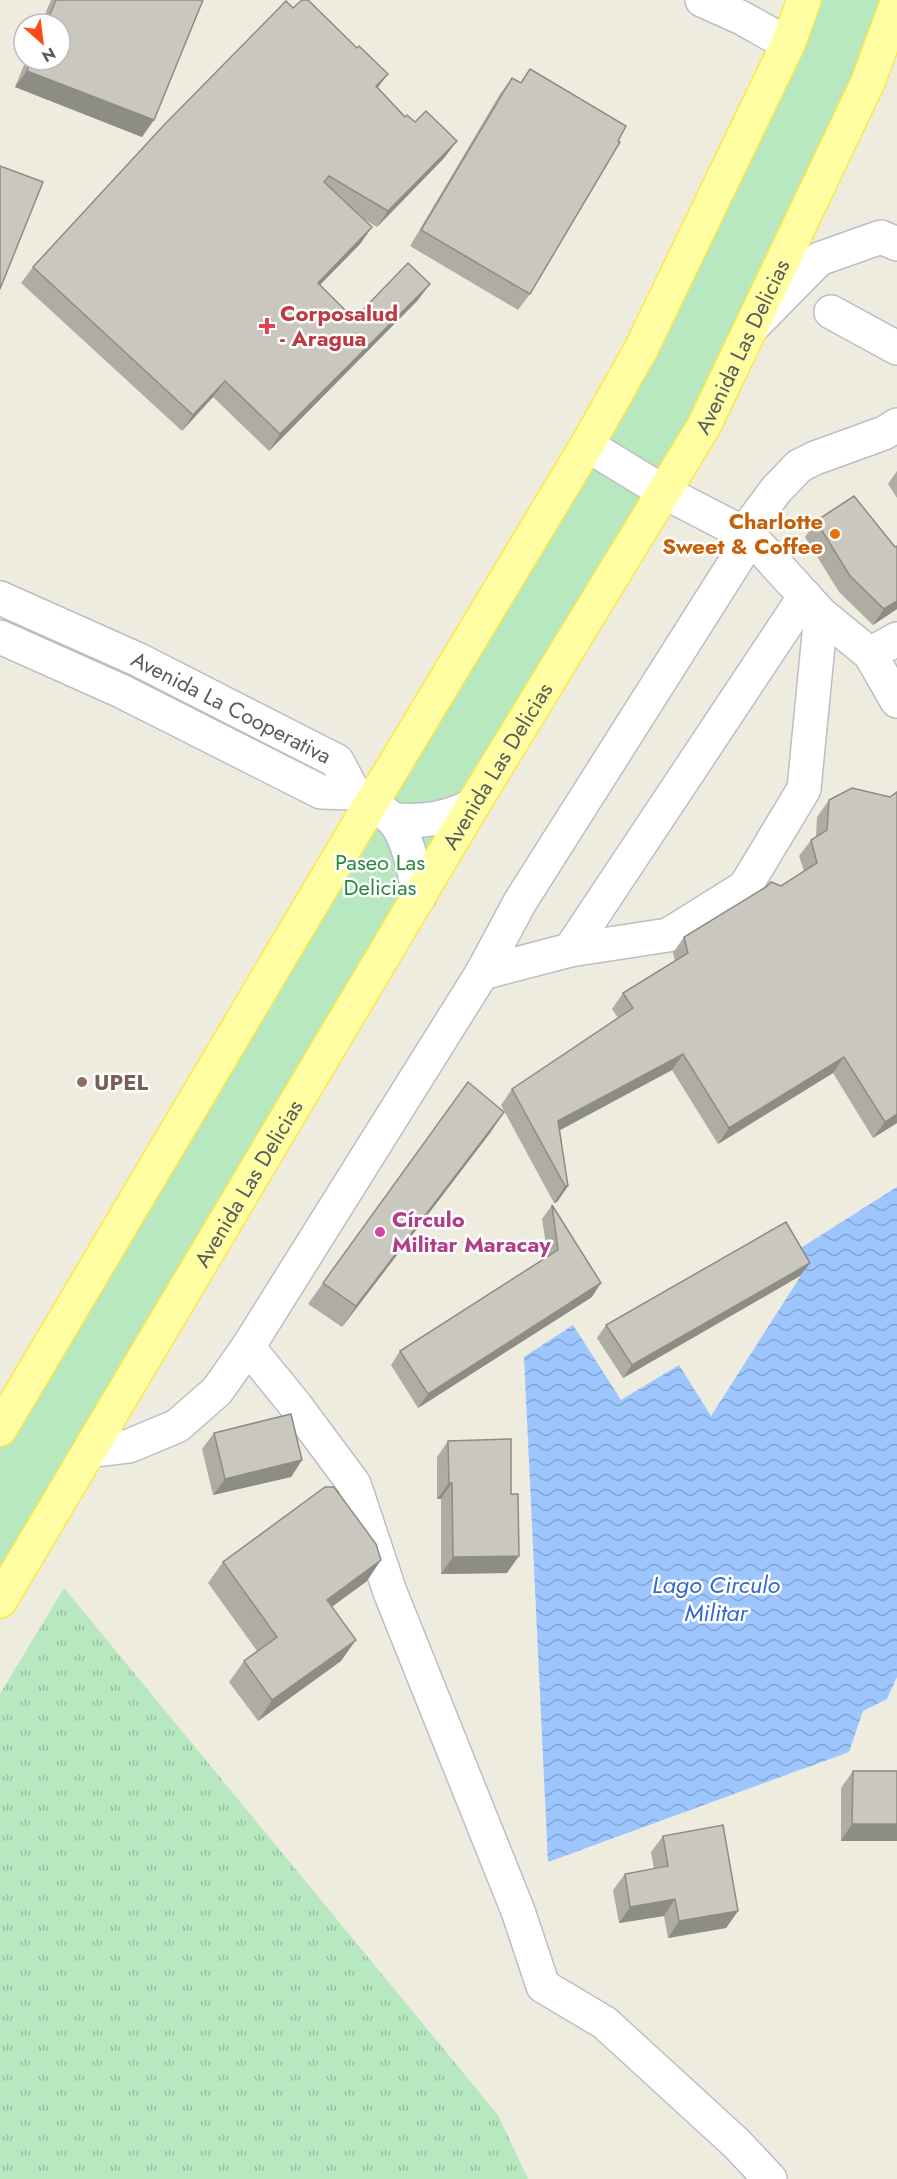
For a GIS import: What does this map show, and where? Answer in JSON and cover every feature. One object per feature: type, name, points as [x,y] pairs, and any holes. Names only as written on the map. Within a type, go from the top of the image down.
[{"type":"main road","points":[[0,1429],[587,446],[641,349],[788,44],[804,0]]},
{"type":"main road","name":"Avenida Las Delicias","points":[[0,1601],[473,805],[704,426],[868,82],[897,3]]},
{"type":"street","points":[[702,0],[745,9],[788,44]]},
{"type":"street","points":[[750,330],[819,259],[892,234]]},
{"type":"street","points":[[831,312],[897,348]]},
{"type":"street","points":[[89,1451],[129,1446],[177,1426],[217,1391],[248,1347],[483,973],[520,902],[776,490],[799,466],[884,433],[897,425]]},
{"type":"street","points":[[587,446],[664,492],[748,535],[813,605],[884,646],[897,701]]},
{"type":"street","name":"Avenida La Cooperativa","points":[[0,598],[139,660],[337,761],[373,806]]},
{"type":"street","points":[[570,950],[813,605]]},
{"type":"street","points":[[483,973],[570,950],[668,934],[744,887],[804,789],[813,605]]},
{"type":"street","name":"Avenida La Cooperativa","points":[[0,637],[121,691],[321,792],[373,806]]},
{"type":"street","points":[[373,806],[415,821],[454,815],[473,805]]},
{"type":"street","points":[[373,806],[404,840],[419,897]]},
{"type":"street","points":[[248,1347],[296,1406],[354,1484],[390,1592],[518,1911],[543,1986],[605,2023],[736,2144],[770,2179]]},
{"type":"green space","name":"Paseo Las Delicias","points":[[804,0],[897,0],[704,426],[0,1601],[0,1430],[547,510]]},
{"type":"green space","points":[[64,1588],[498,2115],[528,2179],[0,2179],[0,1694]]},
{"type":"water","name":"Lago Circulo Militar","points":[[897,1187],[897,1677],[887,1699],[863,1711],[849,1752],[548,1862],[524,1357],[573,1325],[621,1400],[679,1365],[711,1416],[800,1277],[788,1256]]},
{"type":"building","points":[[56,0],[203,0],[154,120],[30,72],[72,72],[72,12],[51,12]]},
{"type":"building","points":[[302,0],[308,0],[357,48],[359,46],[388,74],[376,86],[405,117],[407,115],[415,122],[426,111],[457,141],[388,211],[329,176],[324,182],[372,227],[318,283],[354,319],[408,263],[430,284],[280,434],[225,381],[193,415],[33,267],[164,125],[286,1],[293,8]]},
{"type":"building","points":[[530,69],[626,126],[618,141],[620,142],[530,294],[421,230],[512,78],[521,83]]},
{"type":"building","points":[[0,166],[43,182],[0,289]]},
{"type":"building","points":[[854,496],[895,547],[897,546],[897,601],[884,609],[850,576],[816,521]]},
{"type":"building","points":[[852,788],[890,797],[897,792],[897,1114],[885,1122],[844,1057],[729,1128],[683,1054],[558,1121],[568,1186],[565,1186],[512,1089],[633,1008],[623,993],[688,953],[684,937],[771,882],[781,886],[817,863],[811,840],[827,830],[829,800]]},
{"type":"building","points":[[468,1082],[504,1112],[356,1306],[323,1283]]},
{"type":"building","points":[[552,1205],[601,1283],[428,1394],[400,1351],[558,1250]]},
{"type":"building","points":[[786,1222],[810,1263],[632,1365],[606,1325]]},
{"type":"building","points":[[291,1414],[302,1460],[225,1479],[214,1433]]},
{"type":"building","points":[[511,1439],[511,1494],[518,1494],[519,1556],[453,1557],[452,1483],[449,1483],[448,1441]]},
{"type":"building","points":[[325,1487],[334,1487],[376,1544],[381,1560],[327,1600],[356,1640],[272,1700],[244,1661],[277,1637],[223,1562]]},
{"type":"building","points":[[853,1771],[897,1771],[897,1824],[852,1824]]},
{"type":"building","points":[[723,1825],[738,1911],[679,1921],[675,1899],[630,1907],[625,1874],[668,1866],[663,1836]]},
{"type":"place","name":"Corposalud - Aragua","points":[[267,326]]},
{"type":"place","name":"Charlotte Sweet & Coffee","points":[[835,534]]},
{"type":"place","name":"UPEL","points":[[82,1082]]},
{"type":"place","name":"Círculo Militar Maracay","points":[[380,1232]]}]
